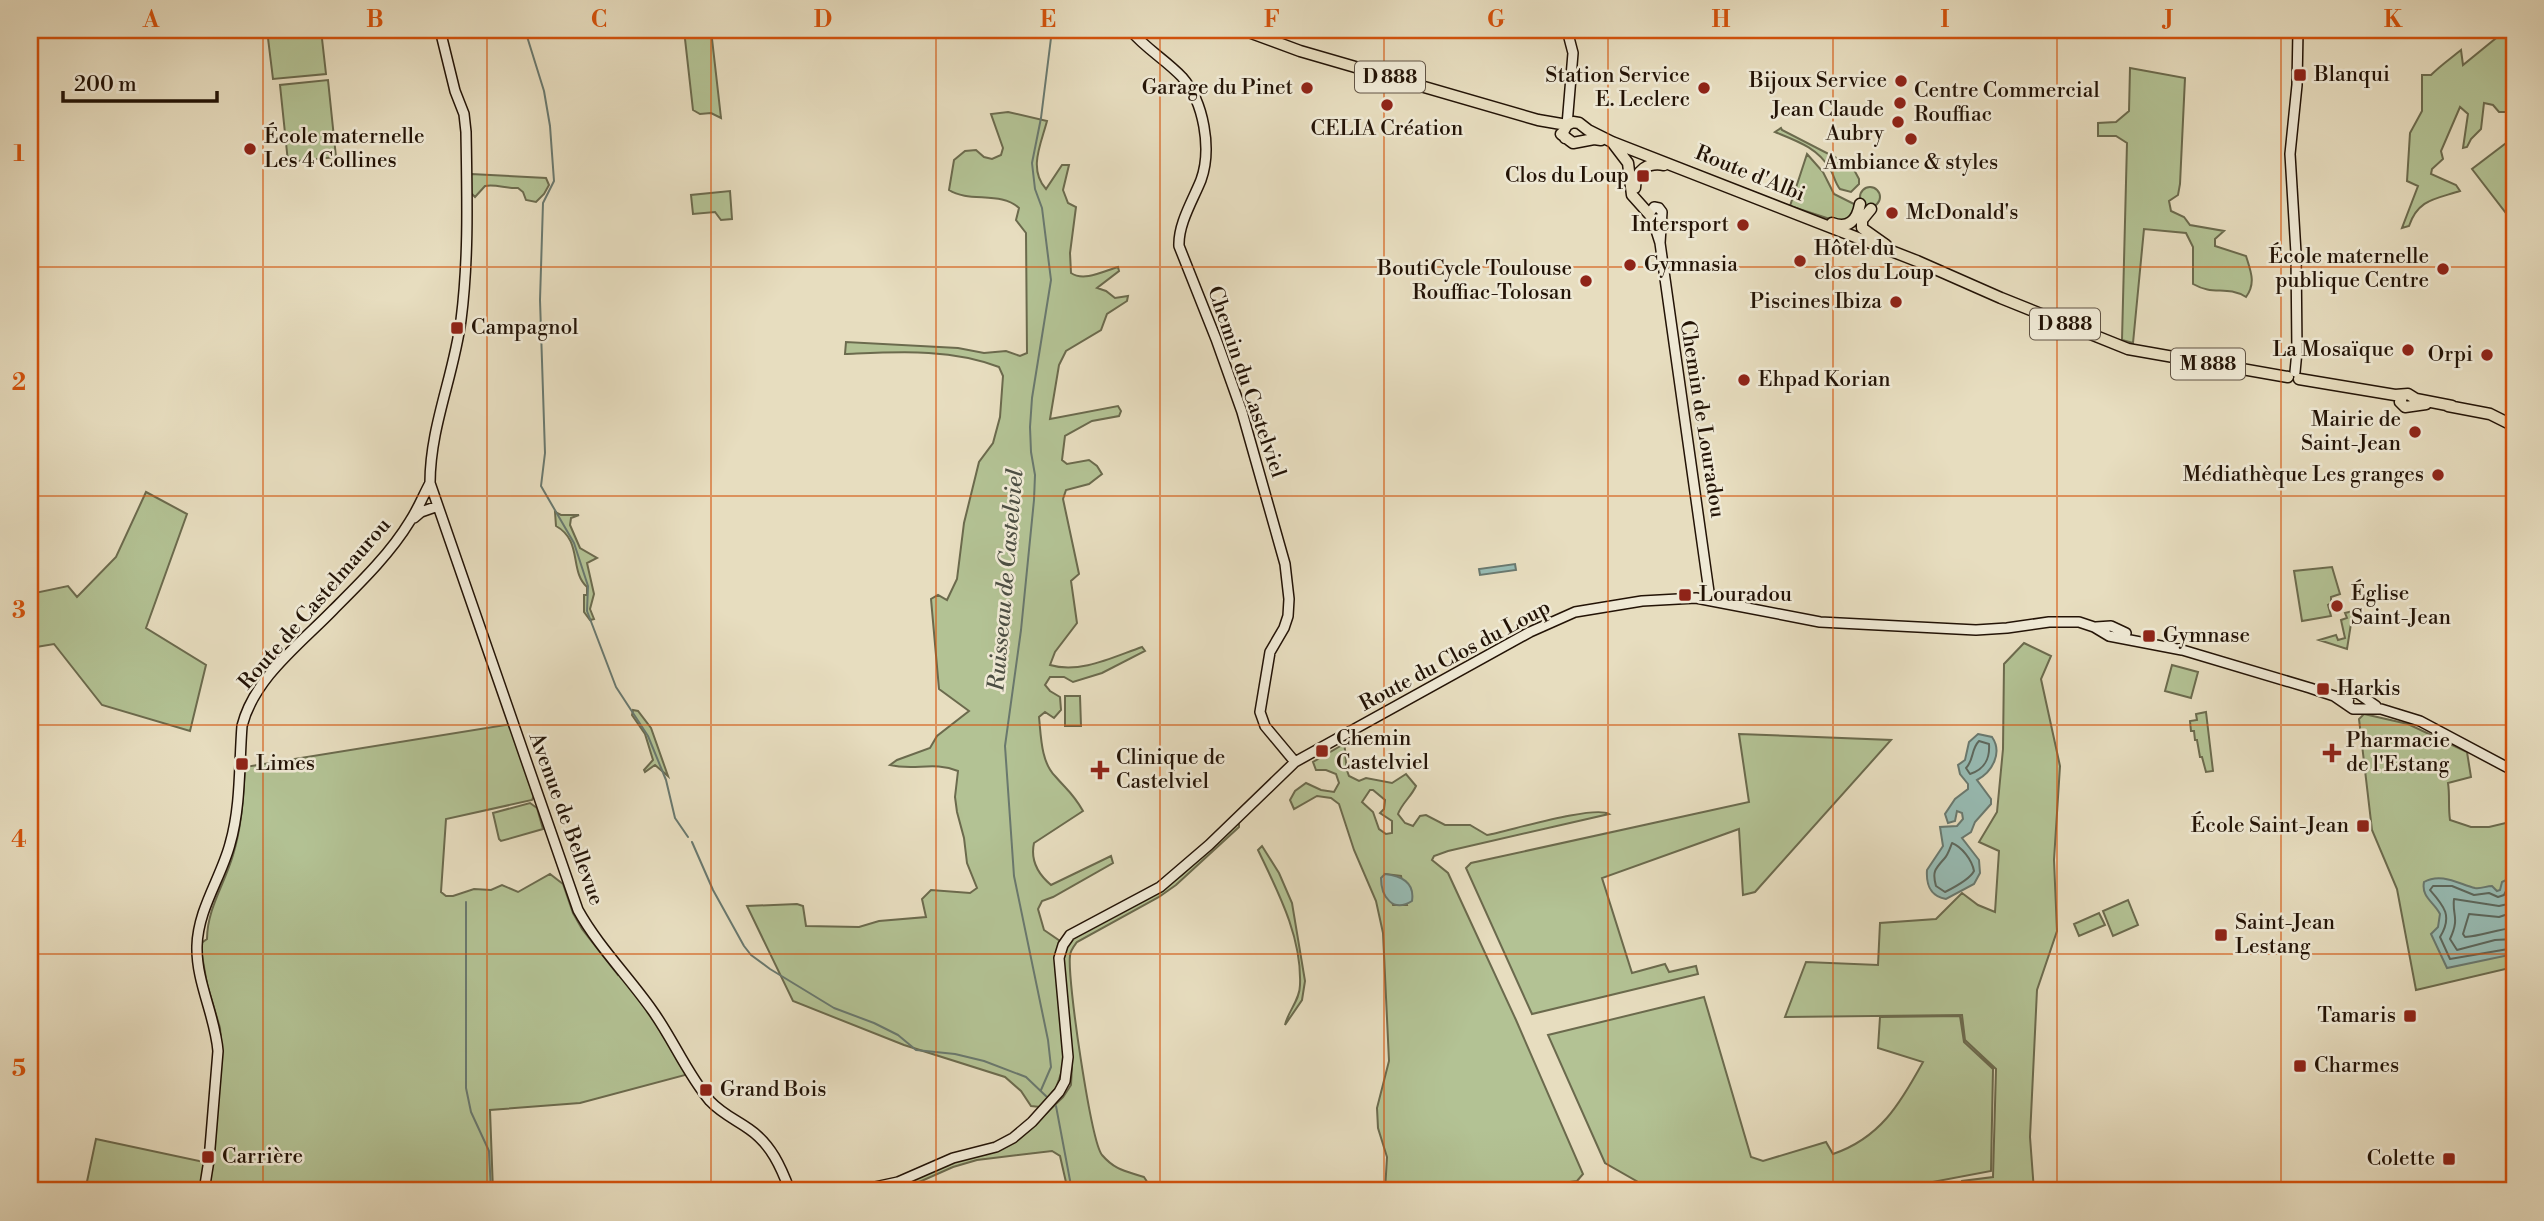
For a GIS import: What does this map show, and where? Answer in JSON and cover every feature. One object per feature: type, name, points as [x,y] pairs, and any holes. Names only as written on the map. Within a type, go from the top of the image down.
[{"type":"main road","name":"D 888","points":[[1242,30],[1300,51],[1538,120],[1567,125]]},
{"type":"main road","name":"D 888","points":[[1538,120],[1565,138]]},
{"type":"main road","points":[[1567,125],[1581,125],[1584,136],[1582,140],[1573,144],[1565,138],[1564,130],[1567,125]]},
{"type":"main road","name":"Route d'Albi","points":[[1581,125],[1612,142],[1765,201],[1971,289],[2001,298]]},
{"type":"main road","name":"Route d'Albi","points":[[1582,140],[1612,142]]},
{"type":"main road","points":[[1612,142],[1628,163],[1632,195],[1654,216]]},
{"type":"main road","points":[[1654,216],[1637,197],[1634,187],[1636,179],[1649,165],[1674,164]]},
{"type":"main road","points":[[1765,201],[1840,226],[1854,221],[1860,204]]},
{"type":"main road","points":[[1871,209],[1862,220],[1864,231],[1907,258]]},
{"type":"main road","name":"Route d'Albi","points":[[1872,245],[1965,280],[2001,298],[2128,349],[2294,376],[2407,400]]},
{"type":"main road","name":"Route d'Albi","points":[[2336,386],[2490,414],[2514,426]]},
{"type":"street","points":[[430,483],[431,453],[454,362],[464,293],[466,132],[464,114],[451,77],[440,30]]},
{"type":"street","name":"Chemin du Castelviel","points":[[1130,30],[1183,78],[1192,93],[1203,124],[1207,144],[1205,165],[1181,230],[1179,246],[1242,412],[1284,564],[1289,599],[1288,616],[1270,652],[1260,712],[1265,726],[1295,762]]},
{"type":"street","points":[[1567,30],[1573,52],[1567,125]]},
{"type":"street","points":[[2294,376],[2297,351],[2296,253],[2291,154],[2297,85],[2298,30]]},
{"type":"street","points":[[1570,106],[1581,125]]},
{"type":"street","name":"Chemin de Louradou","points":[[1654,216],[1710,600]]},
{"type":"street","name":"Route de Castelmaurou","points":[[410,522],[430,483]]},
{"type":"street","name":"Avenue de Bellevue","points":[[430,483],[433,508],[578,910],[590,930],[652,1010],[709,1099],[717,1108],[752,1131],[766,1144],[779,1163],[790,1191]]},
{"type":"street","points":[[421,501],[433,508]]},
{"type":"street","name":"Route de Castelmaurou","points":[[204,1191],[218,1051],[217,1036],[200,972],[198,934],[201,919],[232,837],[237,807],[242,726],[246,711],[293,650],[363,580],[410,522],[421,512],[433,508]]},
{"type":"street","name":"Route du Clos du Loup","points":[[856,1191],[882,1187],[953,1157],[996,1147],[1022,1132],[1053,1101],[1065,1082],[1067,1072],[1068,1057],[1059,967],[1060,951],[1065,941],[1084,926],[1160,887],[1209,845],[1295,762],[1559,617],[1621,603],[1676,599],[1710,600],[1840,624],[1976,630],[2049,622],[2078,622],[2348,700]]},
{"type":"street","points":[[2361,704],[2356,692],[2348,700],[2351,708],[2361,704],[2420,721],[2514,771]]},
{"type":"green space","points":[[267,30],[321,30],[326,74],[273,79]]},
{"type":"green space","points":[[684,30],[711,30],[721,118],[693,110]]},
{"type":"green space","points":[[2506,30],[2514,30],[2514,105],[2507,112],[2499,112],[2493,105],[2484,103],[2481,129],[2467,147],[2463,148],[2468,114],[2460,107],[2441,151],[2443,159],[2432,169],[2431,174],[2456,185],[2460,191],[2429,201],[2417,210],[2409,226],[2402,228],[2418,186],[2407,181],[2410,133],[2422,111],[2422,75],[2431,75],[2461,50],[2463,65]]},
{"type":"green space","points":[[2130,68],[2185,78],[2180,184],[2178,195],[2169,201],[2171,211],[2184,217],[2190,225],[2224,231],[2215,239],[2215,246],[2246,256],[2252,282],[2246,297],[2239,293],[2200,288],[2193,284],[2193,247],[2186,233],[2144,229],[2133,343],[2122,340],[2127,143],[2116,136],[2098,136],[2098,123],[2116,122],[2129,111]]},
{"type":"green space","points":[[328,80],[336,157],[288,162],[280,85]]},
{"type":"green space","points":[[1008,112],[1047,121],[1037,156],[1038,173],[1046,189],[1062,165],[1069,165],[1063,190],[1068,203],[1076,207],[1070,253],[1071,273],[1088,276],[1118,267],[1119,271],[1097,288],[1115,298],[1128,296],[1127,301],[1107,314],[1101,330],[1066,351],[1059,365],[1050,419],[1118,406],[1121,411],[1119,416],[1092,421],[1065,436],[1062,460],[1067,464],[1089,460],[1102,474],[1089,484],[1066,490],[1063,499],[1079,574],[1071,581],[1077,623],[1055,652],[1050,665],[1085,666],[1142,647],[1145,651],[1102,673],[1073,682],[1064,677],[1050,677],[1045,685],[1060,697],[1061,710],[1054,718],[1045,712],[1039,717],[1044,756],[1050,770],[1083,811],[1034,843],[1036,867],[1051,885],[1111,856],[1113,863],[1042,901],[1038,909],[1044,930],[1060,941],[1055,964],[1065,1062],[1056,1088],[1040,1107],[1031,1106],[1021,1091],[1005,1077],[904,1045],[793,1001],[747,906],[797,904],[803,906],[806,926],[859,927],[879,921],[926,917],[922,899],[931,890],[970,893],[977,888],[967,863],[957,812],[955,797],[958,771],[941,767],[890,765],[930,748],[937,736],[969,711],[939,689],[931,599],[938,595],[947,600],[957,579],[964,523],[979,462],[993,443],[1000,417],[1003,376],[999,367],[942,354],[845,354],[846,342],[958,348],[984,353],[1006,351],[1020,356],[1027,353],[1026,233],[1016,220],[1019,208],[1003,200],[966,196],[949,190],[954,160],[965,151],[976,150],[984,157],[992,159],[1001,155],[1003,148],[991,114]]},
{"type":"green space","points":[[1781,128],[1852,166],[1859,184],[1851,192],[1840,189],[1825,162],[1806,146],[1775,132]]},
{"type":"green space","points":[[2514,137],[2514,213],[2509,217],[2472,169]]},
{"type":"green space","points":[[1807,154],[1823,172],[1834,194],[1854,204],[1851,220],[1839,222],[1790,206]]},
{"type":"green space","points":[[471,174],[546,178],[549,185],[536,202],[526,200],[518,188],[494,186],[485,186],[475,197],[469,191]]},
{"type":"green space","points":[[1870,187],[1877,190],[1880,197],[1877,204],[1870,207],[1863,204],[1860,197],[1863,190]]},
{"type":"green space","points":[[730,191],[732,219],[721,220],[715,212],[693,214],[691,195]]},
{"type":"green space","points":[[146,492],[187,514],[146,628],[206,665],[190,731],[102,705],[54,644],[30,648],[30,594],[68,586],[77,597],[116,557]]},
{"type":"green space","points":[[555,512],[561,515],[579,515],[571,518],[570,525],[580,548],[597,558],[587,563],[594,594],[590,609],[594,619],[590,620],[584,612],[587,587],[578,573],[570,540],[556,526]]},
{"type":"green space","points":[[2332,567],[2340,594],[2331,597],[2331,603],[2328,605],[2331,616],[2302,621],[2294,571]]},
{"type":"green space","points":[[2353,611],[2347,649],[2319,640],[2336,635],[2338,640],[2345,638],[2341,620],[2347,618],[2345,613]]},
{"type":"green space","points":[[2024,643],[2051,656],[2041,679],[2060,766],[2054,860],[2057,931],[2037,990],[2030,1137],[2034,1191],[1959,1191],[1962,1181],[1993,1177],[1996,1069],[1965,1040],[1962,1015],[1785,1017],[1806,962],[1878,965],[1880,923],[1936,919],[1962,893],[1978,905],[1995,912],[1999,851],[1979,842],[1997,812],[2003,749],[2004,664]]},
{"type":"green space","points":[[2172,665],[2198,672],[2191,698],[2165,691]]},
{"type":"green space","points":[[1065,696],[1080,696],[1081,726],[1065,726]]},
{"type":"green space","points":[[633,710],[638,711],[651,728],[668,776],[655,765],[645,772],[653,760],[645,734],[632,715]]},
{"type":"green space","points":[[2206,712],[2213,771],[2206,772],[2190,721],[2197,720],[2196,714]]},
{"type":"green space","points":[[2364,714],[2408,724],[2467,752],[2471,777],[2448,783],[2450,820],[2471,827],[2489,827],[2514,821],[2514,967],[2416,990],[2397,889],[2372,830],[2359,719]]},
{"type":"green space","points":[[511,724],[534,796],[532,800],[446,819],[441,892],[446,896],[453,896],[474,889],[491,890],[502,885],[518,892],[550,874],[563,884],[582,929],[618,975],[621,973],[689,1074],[580,1103],[490,1110],[493,1191],[207,1191],[222,1052],[220,1028],[207,984],[200,944],[207,939],[213,907],[236,844],[242,811],[245,767]]},
{"type":"green space","points":[[1739,734],[1891,740],[1755,892],[1743,895],[1739,829],[1602,878],[1632,973],[1665,964],[1669,972],[1696,966],[1698,974],[1532,1014],[1466,868],[1471,863],[1749,802]]},
{"type":"green space","points":[[1344,744],[1349,776],[1359,781],[1366,778],[1392,783],[1406,774],[1416,786],[1398,814],[1405,823],[1413,826],[1420,816],[1426,815],[1445,825],[1470,825],[1487,835],[1587,813],[1609,814],[1448,851],[1434,856],[1432,860],[1448,873],[1516,1020],[1583,1174],[1577,1181],[1504,1191],[1385,1191],[1387,1157],[1378,1128],[1377,1108],[1389,1061],[1383,933],[1376,901],[1354,850],[1339,804],[1331,798],[1317,796],[1294,809],[1290,800],[1295,791],[1306,783],[1334,792],[1339,783],[1336,774],[1316,770],[1313,762]],"holes":[[[1370,790],[1385,800],[1384,809],[1380,813],[1392,821],[1392,833],[1386,834],[1379,829],[1373,812],[1362,802]],[[1385,874],[1401,876],[1407,905],[1393,905]]]},
{"type":"green space","points":[[530,803],[537,808],[543,829],[501,841],[493,813]]},
{"type":"green space","points":[[1239,820],[1239,827],[1176,885],[1077,942],[1070,954],[1076,1025],[1097,1143],[1107,1160],[1121,1170],[1144,1177],[1153,1191],[1068,1191],[1060,1156],[1052,1151],[977,1160],[953,1167],[908,1187],[869,1191],[939,1165],[1011,1144],[1063,1097],[1071,1085],[1072,1066],[1060,967],[1068,941],[1160,891],[1182,875]]},
{"type":"green space","points":[[1262,846],[1279,873],[1292,903],[1305,981],[1302,1000],[1285,1025],[1299,990],[1300,967],[1287,915],[1258,850]]},
{"type":"green space","points":[[2128,900],[2138,925],[2113,936],[2103,911]]},
{"type":"green space","points":[[2099,913],[2105,925],[2079,936],[2074,924]]},
{"type":"green space","points":[[1704,997],[1751,1157],[1763,1161],[1826,1142],[1833,1154],[1864,1139],[1887,1118],[1923,1062],[1878,1048],[1880,1017],[1960,1016],[1964,1042],[1993,1069],[1991,1171],[1885,1191],[1654,1191],[1605,1163],[1548,1035]]},
{"type":"green space","points":[[96,1139],[204,1162],[201,1191],[85,1191]]},
{"type":"water","points":[[1515,564],[1516,570],[1480,575],[1479,569]]},
{"type":"water","points":[[1978,734],[1992,737],[1996,749],[1991,767],[1977,780],[1991,799],[1991,804],[1975,822],[1971,832],[1962,838],[1979,860],[1980,873],[1974,884],[1946,899],[1930,889],[1927,870],[1943,846],[1940,827],[1957,826],[1963,819],[1962,813],[1957,811],[1955,821],[1948,823],[1945,814],[1955,799],[1968,789],[1958,765],[1965,760],[1969,742]]},
{"type":"water","points":[[1385,874],[1406,881],[1411,889],[1412,901],[1399,905],[1389,901],[1382,885],[1381,878]]},
{"type":"water","points":[[2514,876],[2514,897],[2511,899],[2514,902],[2514,954],[2447,968],[2431,934],[2438,927],[2440,914],[2424,892],[2424,882],[2443,878],[2475,888],[2492,886],[2497,891],[2500,890],[2502,882]]},
{"type":"waterway","points":[[525,30],[544,91],[554,181],[543,203],[540,300],[545,453],[541,486],[574,543],[588,586],[587,611],[616,687],[648,736],[666,780],[675,818],[688,837]]},
{"type":"waterway","name":"Ruisseau de Castelviel","points":[[1041,1090],[1051,1067],[1048,1040],[1014,876],[1005,746],[1021,630],[1034,500],[1035,475],[1030,427],[1032,398],[1051,280],[1042,208],[1035,189],[1032,163],[1041,118],[1052,30]]},
{"type":"waterway","name":"Ruisseau de Castelviel","points":[[692,842],[713,890],[744,946],[751,955],[770,969],[834,1008],[898,1035],[916,1050],[955,1054],[984,1061],[1026,1077],[1048,1098]]},
{"type":"waterway","points":[[466,902],[466,1088],[471,1112],[489,1151],[491,1191]]},
{"type":"waterway","name":"Ruisseau de Castelviel","points":[[1056,1106],[1072,1191]]},
{"type":"place","name":"Blanqui","points":[[2300,75]]},
{"type":"place","name":"Bijoux Service","points":[[1901,81]]},
{"type":"place","name":"Garage du Pinet","points":[[1307,88]]},
{"type":"place","name":"Station Service E. Leclerc","points":[[1704,88]]},
{"type":"place","name":"Centre Commercial Rouffiac","points":[[1900,103]]},
{"type":"place","name":"CELIA Création","points":[[1387,105]]},
{"type":"place","name":"Jean Claude Aubry","points":[[1898,122]]},
{"type":"place","name":"Ambiance & styles","points":[[1911,139]]},
{"type":"place","name":"École maternelle Les 4 Collines","points":[[250,149]]},
{"type":"place","name":"Clos du Loup","points":[[1643,176]]},
{"type":"place","name":"McDonald's","points":[[1892,213]]},
{"type":"place","name":"Intersport","points":[[1743,225]]},
{"type":"place","name":"Hôtel du clos du Loup","points":[[1800,261]]},
{"type":"place","name":"Gymnasia","points":[[1630,265]]},
{"type":"place","name":"École maternelle publique Centre","points":[[2443,269]]},
{"type":"place","name":"BoutiCycle Toulouse Rouffiac-Tolosan","points":[[1586,281]]},
{"type":"place","name":"Piscines Ibiza","points":[[1896,302]]},
{"type":"place","name":"Campagnol","points":[[457,328]]},
{"type":"place","name":"La Mosaïque","points":[[2408,350]]},
{"type":"place","name":"Orpi","points":[[2487,355]]},
{"type":"place","name":"Ehpad Korian","points":[[1744,380]]},
{"type":"place","name":"Mairie de Saint-Jean","points":[[2415,432]]},
{"type":"place","name":"Médiathèque Les granges","points":[[2438,475]]},
{"type":"place","name":"Louradou","points":[[1685,595]]},
{"type":"place","name":"Église Saint-Jean","points":[[2337,606]]},
{"type":"place","name":"Gymnase","points":[[2149,636]]},
{"type":"place","name":"Harkis","points":[[2323,689]]},
{"type":"place","name":"Chemin Castelviel","points":[[1322,751]]},
{"type":"place","name":"Pharmacie de l'Estang","points":[[2332,753]]},
{"type":"place","name":"Limes","points":[[242,764]]},
{"type":"place","name":"Clinique de Castelviel","points":[[1100,770]]},
{"type":"place","name":"École Saint-Jean","points":[[2363,826]]},
{"type":"place","name":"Saint-Jean Lestang","points":[[2221,935]]},
{"type":"place","name":"Tamaris","points":[[2410,1016]]},
{"type":"place","name":"Charmes","points":[[2300,1066]]},
{"type":"place","name":"Grand Bois","points":[[706,1090]]},
{"type":"place","name":"Carrière","points":[[208,1157]]},
{"type":"place","name":"Colette","points":[[2449,1159]]}]
